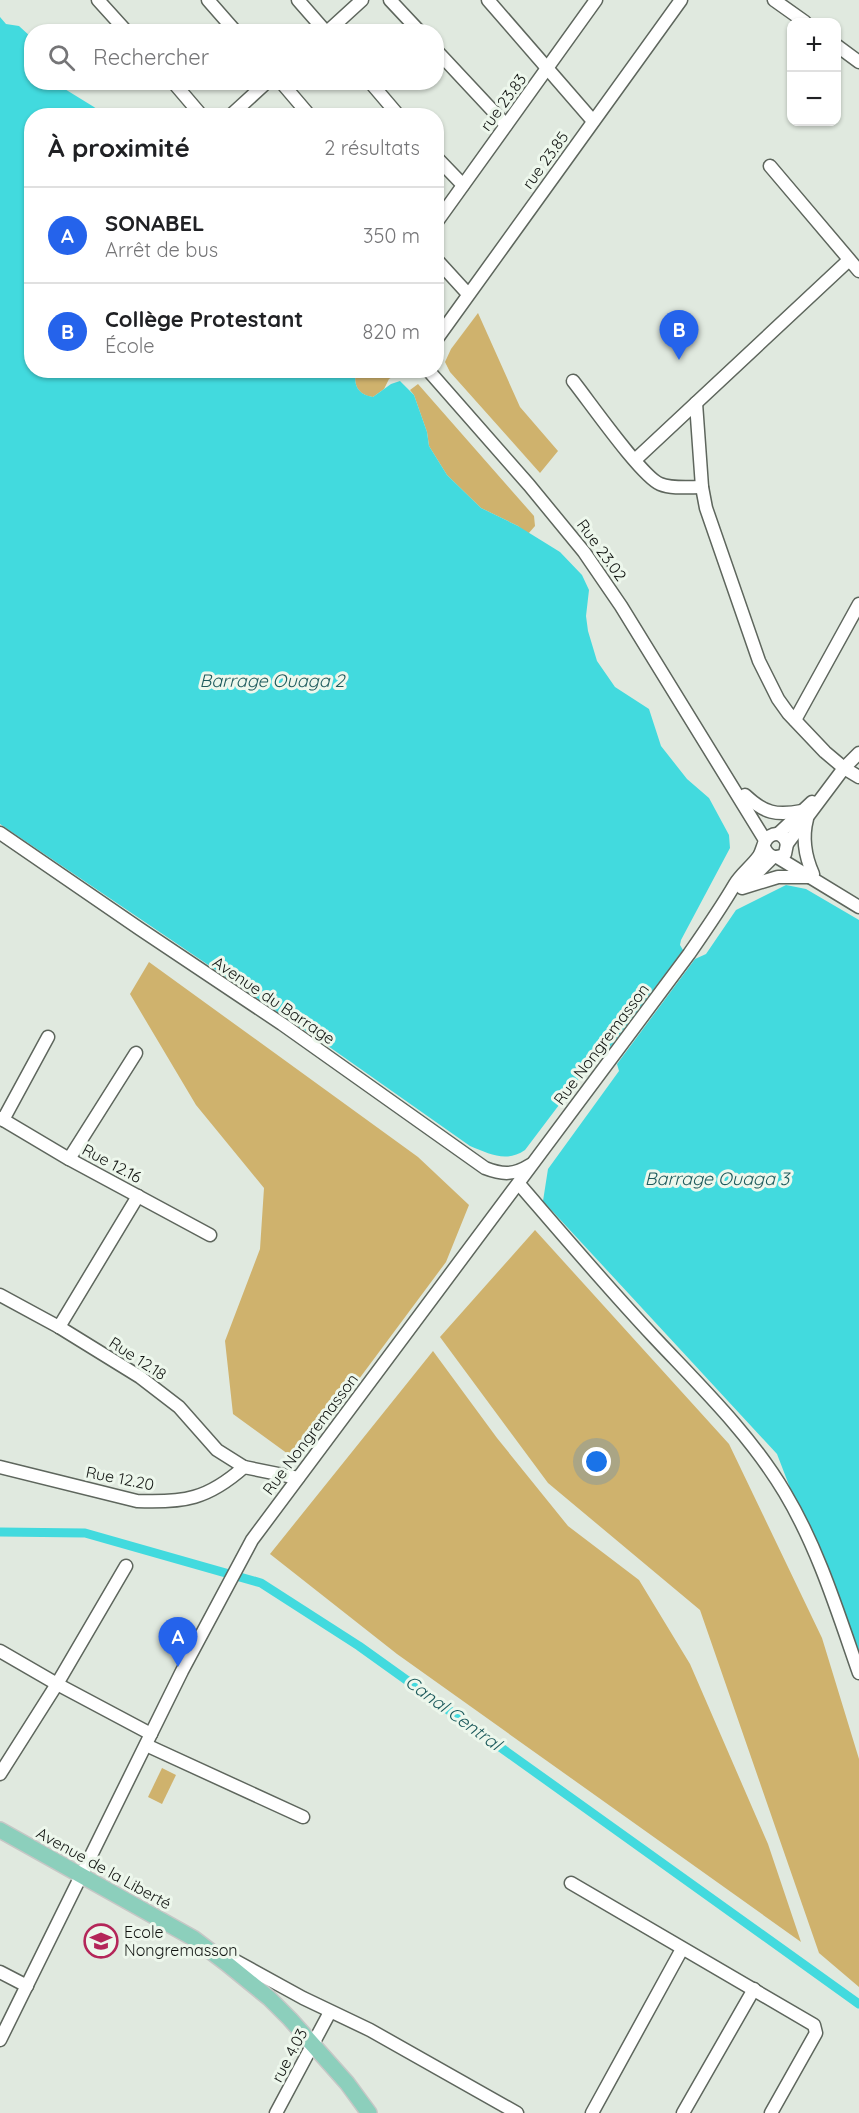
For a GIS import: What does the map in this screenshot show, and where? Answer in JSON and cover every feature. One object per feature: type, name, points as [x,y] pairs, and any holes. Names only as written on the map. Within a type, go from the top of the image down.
[{"type":"main road","name":"Avenue de la Liberté","points":[[0,1830],[193,1938],[269,1998],[314,2044],[369,2113]]},
{"type":"street","points":[[98,0],[120,24]]},
{"type":"street","points":[[208,0],[229,24]]},
{"type":"street","points":[[298,0],[319,24]]},
{"type":"street","points":[[335,24],[362,0]]},
{"type":"street","points":[[390,0],[412,24]]},
{"type":"street","points":[[488,0],[593,121]]},
{"type":"street","name":"rue 23.85","points":[[444,328],[681,0]]},
{"type":"street","name":"rue 23.83","points":[[444,212],[548,68],[590,2]]},
{"type":"street","points":[[780,2],[800,18]]},
{"type":"street","points":[[841,48],[859,62]]},
{"type":"street","points":[[444,59],[506,125]]},
{"type":"street","points":[[180,90],[195,108]]},
{"type":"street","points":[[239,108],[258,90]]},
{"type":"street","points":[[289,90],[303,108]]},
{"type":"street","points":[[377,90],[392,108]]},
{"type":"street","points":[[444,165],[463,185]]},
{"type":"street","points":[[770,166],[859,271]]},
{"type":"street","points":[[635,460],[849,260]]},
{"type":"street","points":[[444,268],[468,294]]},
{"type":"street","name":"Rue 23.02","points":[[435,378],[584,552],[771,839]]},
{"type":"street","points":[[573,381],[635,460],[660,484],[702,487]]},
{"type":"street","points":[[696,403],[702,487],[712,528],[759,662],[778,699],[795,720],[825,752],[859,777]]},
{"type":"street","points":[[795,720],[859,604]]},
{"type":"street","name":"Rue Nongremasson","points":[[0,2040],[241,1558],[298,1478],[519,1184],[729,897],[736,883],[771,839],[805,814],[859,753]]},
{"type":"street","name":"Rue 23.02","points":[[723,768],[745,795],[771,839]]},
{"type":"street","points":[[745,795],[756,806],[773,813],[805,814],[805,848],[811,875]]},
{"type":"street","name":"Rue Nongremasson","points":[[787,846],[805,814]]},
{"type":"street","name":"Avenue du Barrage","points":[[0,833],[140,930],[282,1024],[485,1168],[497,1173],[509,1174],[533,1164]]},
{"type":"street","points":[[811,875],[787,846],[784,838],[771,839],[767,854],[811,875],[830,890],[859,907]]},
{"type":"street","points":[[775,857],[785,854],[787,846]]},
{"type":"street","name":"Rue Nongremasson","points":[[729,897],[775,857]]},
{"type":"street","points":[[742,888],[778,877],[811,875]]},
{"type":"street","points":[[2,1119],[48,1037]]},
{"type":"street","points":[[69,1159],[136,1053]]},
{"type":"street","name":"Rue 12.16","points":[[2,1119],[69,1159],[210,1235]]},
{"type":"street","points":[[519,1184],[616,1296],[756,1450],[785,1493],[811,1545],[859,1673]]},
{"type":"street","points":[[59,1327],[138,1196]]},
{"type":"street","name":"Rue 12.18","points":[[0,1294],[59,1327],[157,1390],[179,1407],[217,1450],[244,1467]]},
{"type":"street","name":"Rue 12.20","points":[[0,1467],[137,1501],[160,1502],[207,1494],[244,1467]]},
{"type":"street","points":[[244,1467],[298,1478]]},
{"type":"street","points":[[0,1774],[57,1684],[126,1566]]},
{"type":"street","points":[[0,1651],[149,1739],[303,1817]]},
{"type":"street","points":[[570,1883],[814,2025],[816,2033],[812,2042],[771,2113]]},
{"type":"street","points":[[193,1938],[330,2012],[370,2030],[509,2111]]},
{"type":"street","points":[[592,2113],[682,1949]]},
{"type":"street","points":[[0,1972],[27,1986]]},
{"type":"street","points":[[683,2113],[754,1989]]},
{"type":"street","name":"rue 4.03","points":[[276,2113],[330,2012]]},
{"type":"shaded area","points":[[478,313],[520,407],[558,451],[540,473],[450,372],[445,362],[451,349]]},
{"type":"shaded area","points":[[355,378],[391,378],[384,389],[373,397],[360,392]]},
{"type":"shaded area","points":[[418,384],[534,516],[535,526],[528,534],[518,526],[481,508],[447,475],[429,446],[427,432],[414,395],[410,390]]},
{"type":"shaded area","points":[[149,962],[418,1157],[469,1205],[446,1262],[330,1418],[288,1454],[233,1414],[225,1341],[260,1249],[264,1188],[196,1105],[130,994]]},
{"type":"shaded area","points":[[535,1230],[729,1444],[822,1638],[859,1759],[859,1987],[819,1953],[700,1610],[548,1483],[440,1337]]},
{"type":"shaded area","points":[[433,1351],[497,1438],[568,1526],[639,1580],[690,1664],[768,1844],[801,1942],[397,1654],[270,1554]]},
{"type":"shaded area","points":[[162,1768],[176,1775],[162,1804],[148,1797]]},
{"type":"water","name":"Barrage Ouaga 2","points":[[0,17],[6,24],[19,26],[24,31],[24,90],[66,90],[95,108],[24,108],[24,378],[355,378],[360,392],[373,397],[391,384],[400,381],[414,395],[427,432],[429,446],[447,475],[481,508],[518,526],[560,552],[582,575],[589,590],[586,616],[597,661],[615,687],[649,709],[661,746],[687,779],[709,798],[729,835],[730,848],[681,940],[680,945],[683,950],[605,1054],[599,1052],[525,1150],[505,1157],[470,1146],[328,1046],[0,824]]},
{"type":"water","name":"Barrage Ouaga 3","points":[[786,885],[806,889],[859,920],[859,1667],[777,1454],[543,1201],[548,1169],[619,1071],[617,1064],[695,959],[706,954],[736,910]]},
{"type":"waterway","name":"Canal Central","points":[[0,1532],[85,1533],[261,1583],[359,1646],[859,2004]]},
{"type":"place","name":"Collège Protestant","points":[[679,360]]},
{"type":"place","name":"SONABEL","points":[[178,1667]]},
{"type":"place","name":"Ecole Nongremasson","points":[[101,1941]]}]
